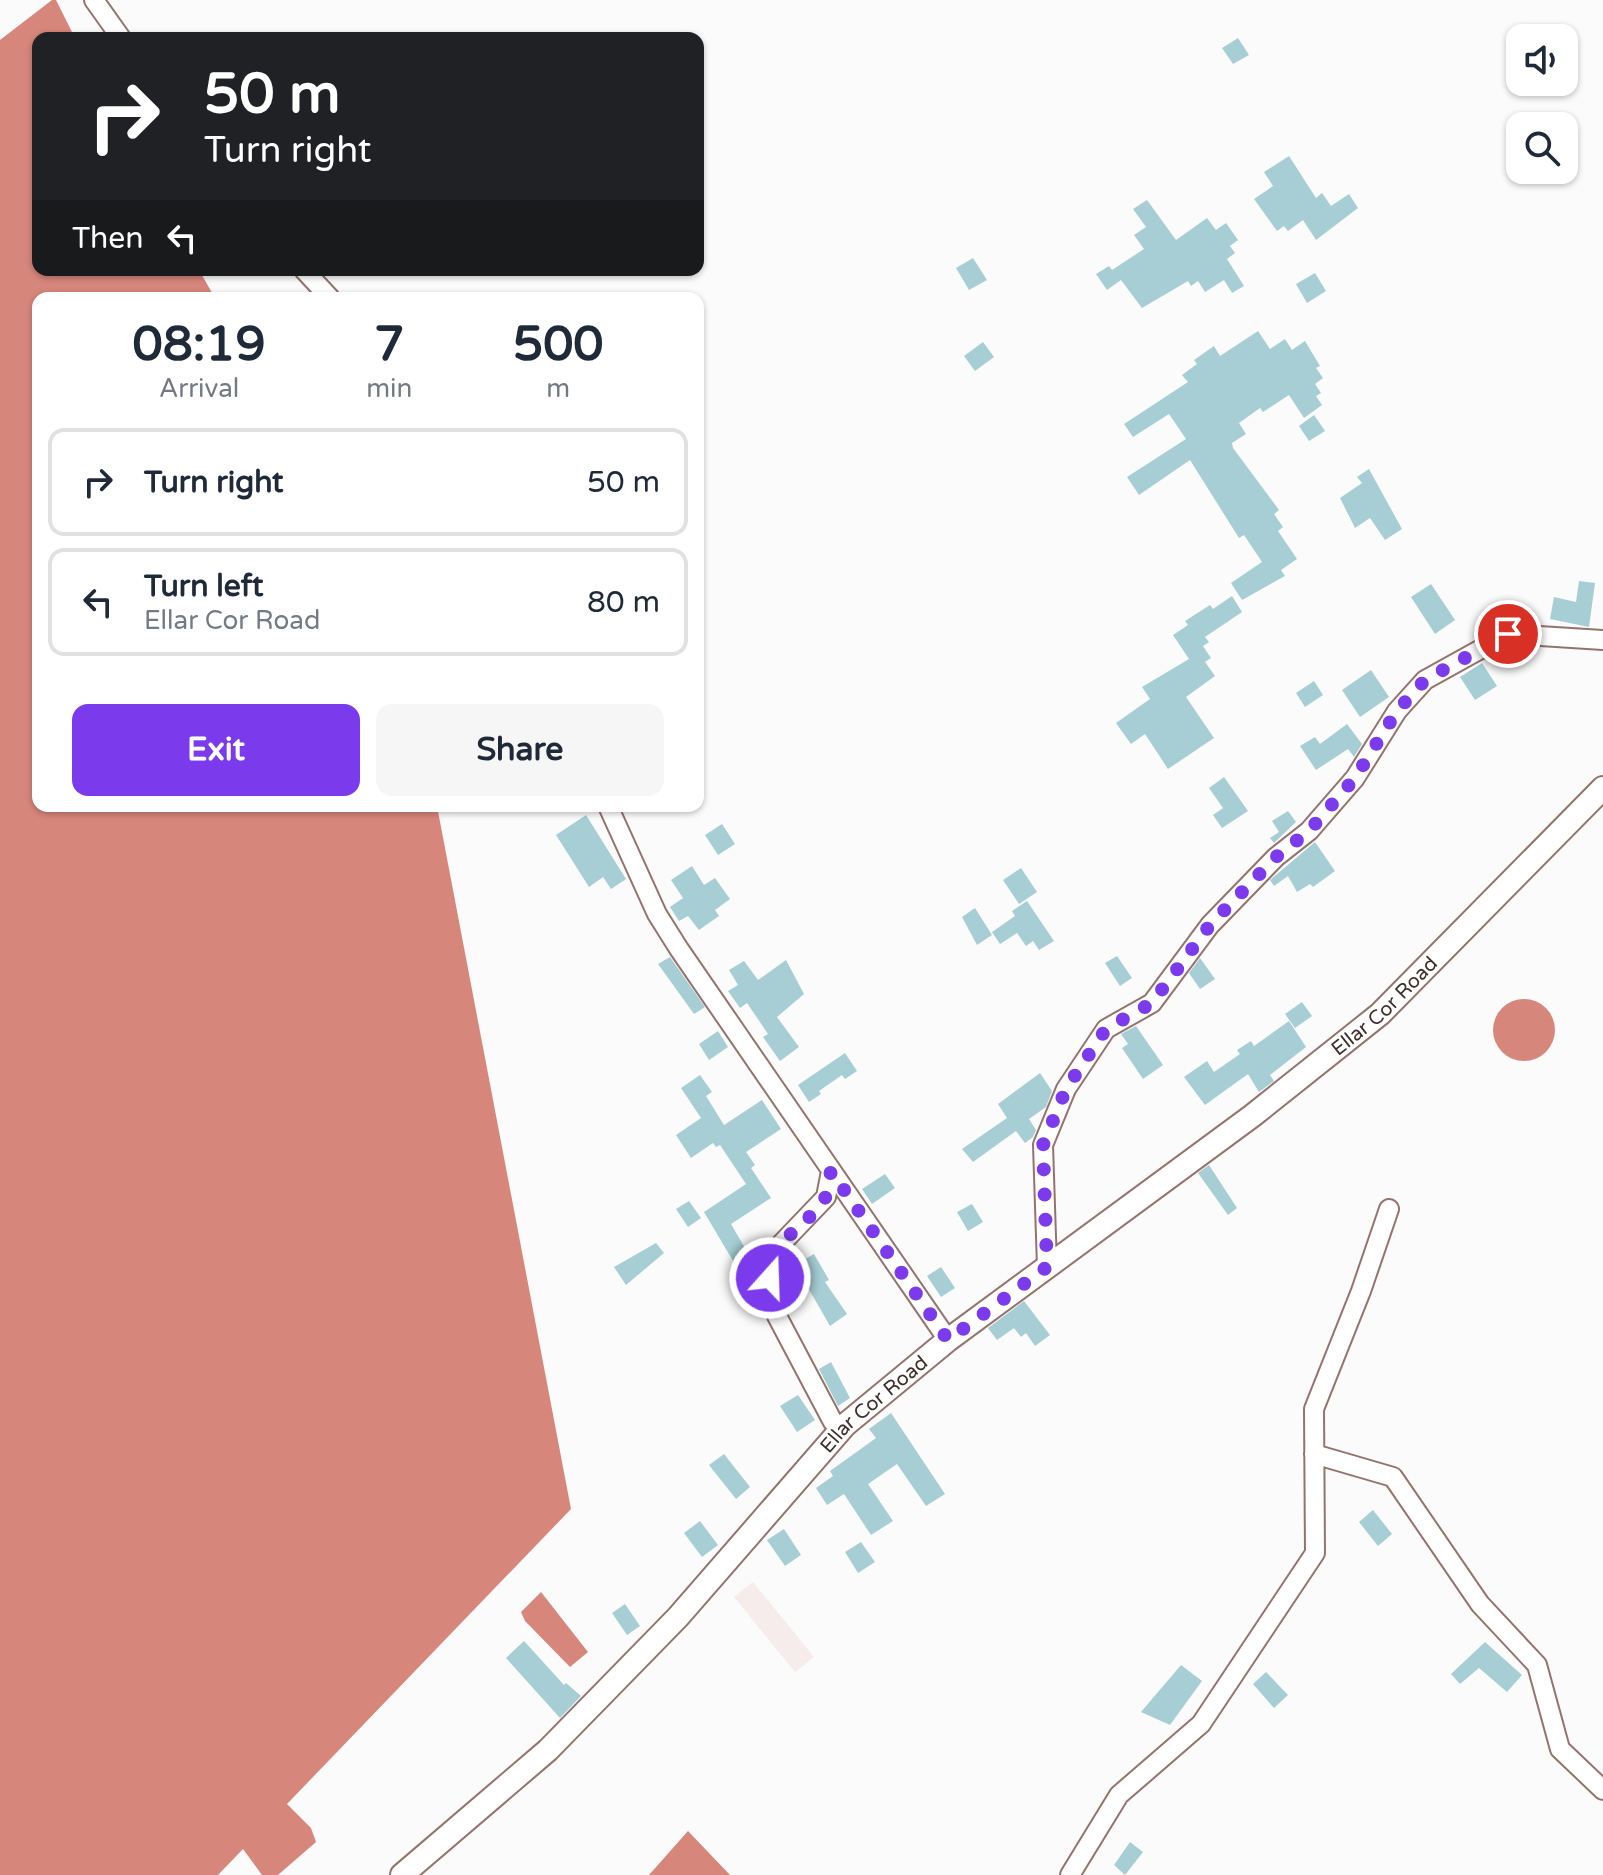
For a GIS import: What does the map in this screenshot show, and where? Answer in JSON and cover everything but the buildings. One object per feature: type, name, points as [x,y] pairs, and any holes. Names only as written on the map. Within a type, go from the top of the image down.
[{"type":"main road","name":"Ellar Cor Road","points":[[402,1875],[548,1750],[678,1617],[845,1425],[948,1340],[1252,1116],[1380,1014],[1603,788]]},
{"type":"street","points":[[94,0],[117,32]]},
{"type":"street","points":[[310,276],[324,292]]},
{"type":"street","points":[[1047,1267],[1043,1145],[1066,1089],[1106,1029],[1152,1003],[1210,925],[1276,857],[1309,831],[1355,778],[1397,711],[1425,680],[1508,634],[1603,640]]},
{"type":"street","points":[[611,812],[657,914],[721,1013],[948,1340]]},
{"type":"street","points":[[831,1171],[826,1197],[782,1243],[769,1269],[777,1316],[833,1422]]},
{"type":"street","points":[[1070,1875],[1119,1795],[1201,1724],[1315,1553],[1314,1409],[1361,1291],[1389,1209]]},
{"type":"street","points":[[1314,1454],[1393,1477],[1480,1604],[1537,1665],[1560,1749],[1603,1790]]},
{"type":"shaded area","points":[[52,0],[56,0],[72,32],[32,32],[32,276],[202,276],[212,292],[32,292],[32,812],[438,812],[571,1509],[287,1804],[311,1828],[316,1842],[278,1875],[262,1875],[243,1849],[218,1875],[0,1875],[0,40]]},
{"type":"shaded area","points":[[1524,999],[1536,1001],[1546,1008],[1553,1018],[1553,1042],[1546,1052],[1536,1059],[1524,1061],[1512,1059],[1502,1052],[1495,1042],[1493,1030],[1495,1018],[1502,1008],[1512,1001]]},
{"type":"shaded area","points":[[753,1582],[814,1657],[795,1672],[734,1597]]},
{"type":"shaded area","points":[[541,1592],[588,1652],[570,1667],[525,1621],[521,1612]]},
{"type":"shaded area","points":[[688,1831],[730,1875],[649,1875]]},
{"type":"route","points":[[770,1278],[769,1269],[782,1243],[826,1197],[831,1171],[948,1340],[1047,1267],[1043,1145],[1066,1089],[1106,1029],[1152,1003],[1210,925],[1276,857],[1309,831],[1355,778],[1397,711],[1425,680],[1508,634]]}]
